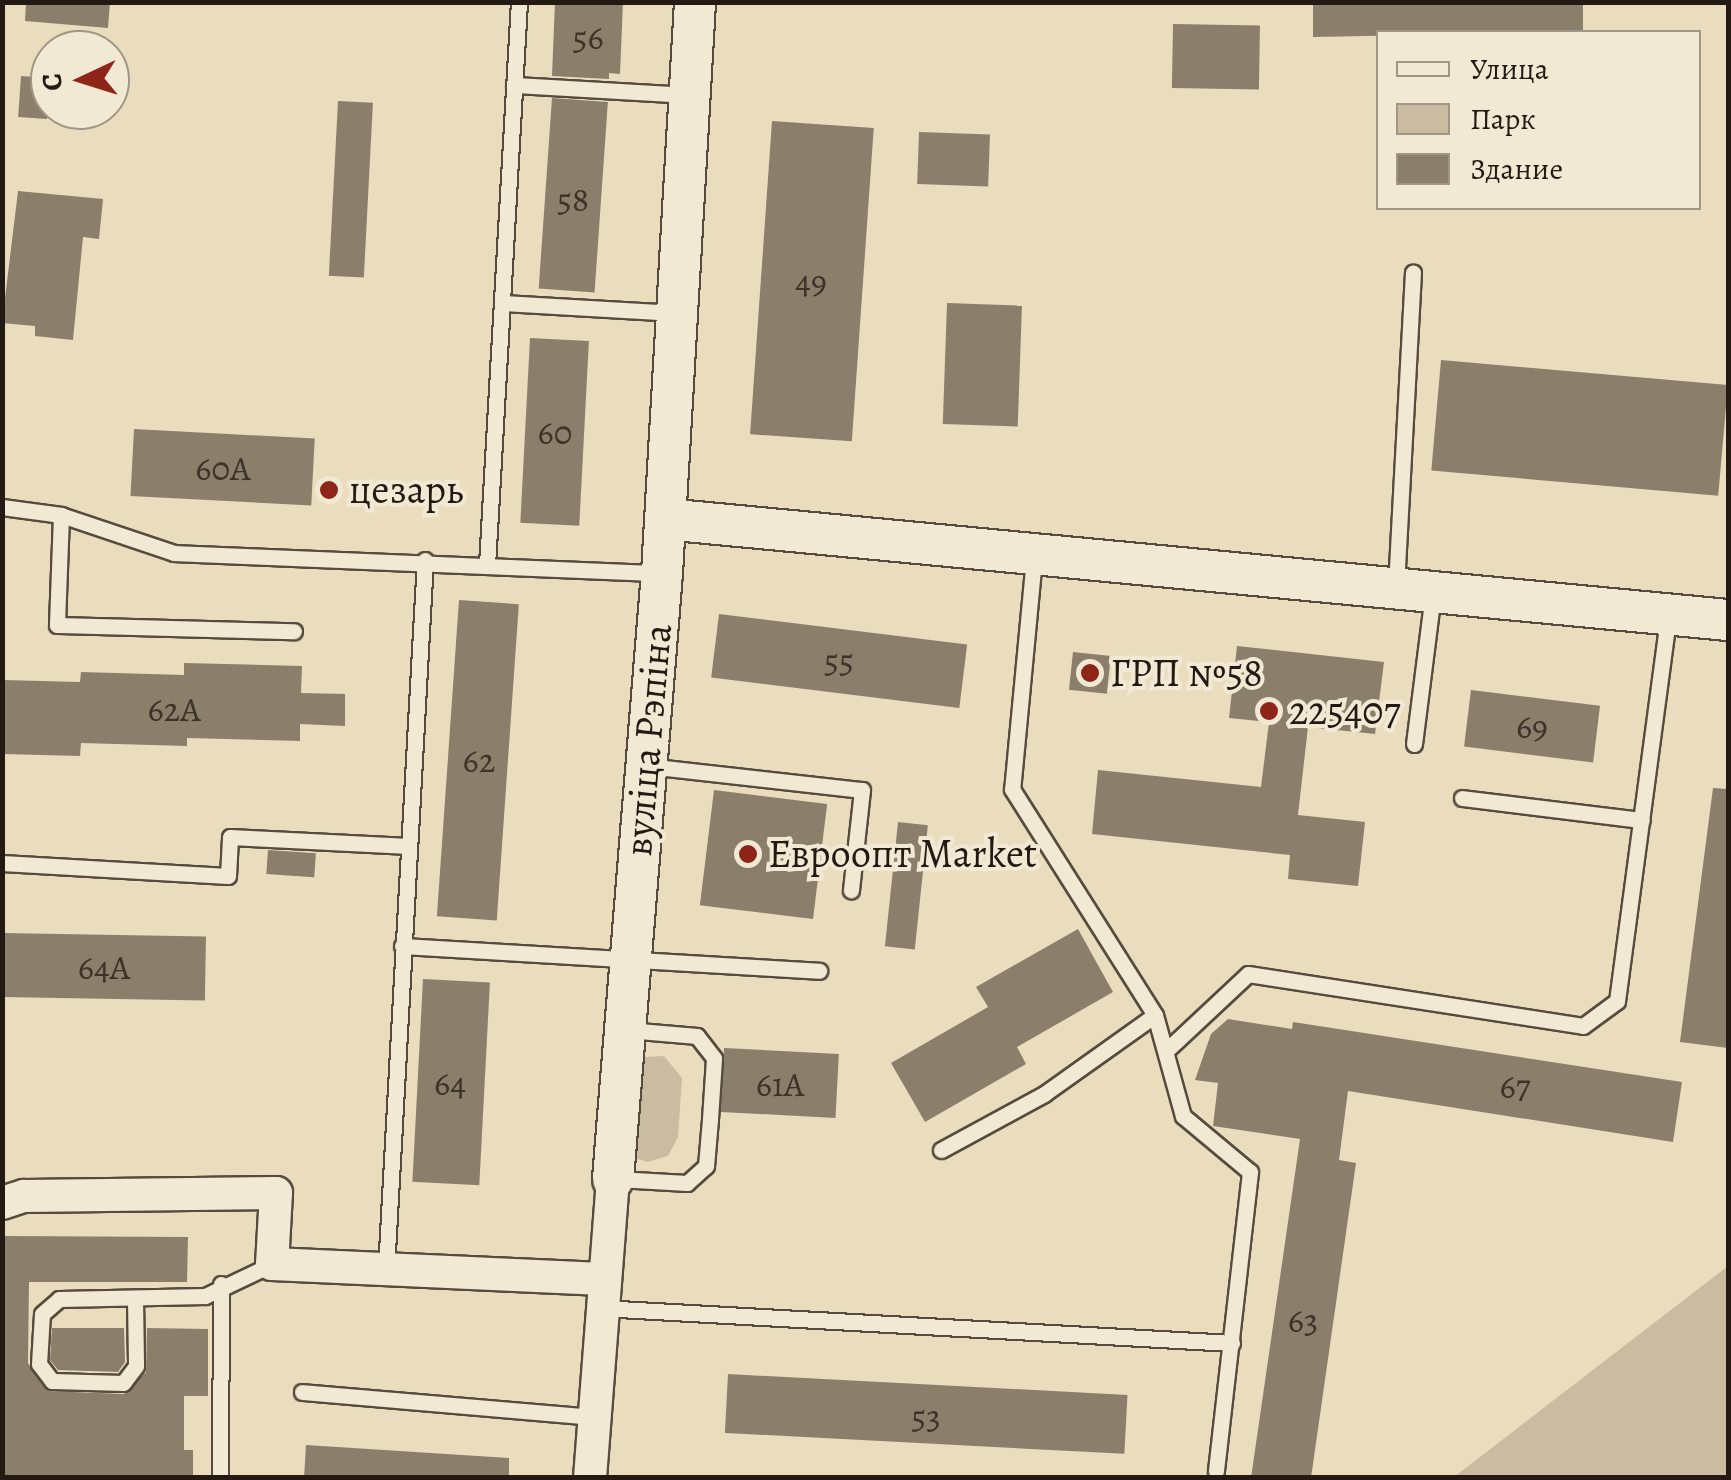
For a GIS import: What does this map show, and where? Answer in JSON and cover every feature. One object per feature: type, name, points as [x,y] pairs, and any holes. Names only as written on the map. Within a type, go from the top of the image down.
[{"type":"street","name":"вуліца Рэпіна","points":[[590,1478],[662,573],[694,2]]},
{"type":"street","points":[[665,520],[1034,558],[1415,588],[1728,620]]},
{"type":"street","points":[[2,1203],[24,1196],[276,1193],[272,1264],[386,1270],[602,1294]]},
{"type":"lane","points":[[487,564],[519,2]]},
{"type":"lane","points":[[514,85],[690,95]]},
{"type":"lane","points":[[1412,272],[1414,744]]},
{"type":"lane","points":[[502,303],[678,313]]},
{"type":"lane","points":[[2,507],[62,515],[174,553],[425,560],[662,573]]},
{"type":"lane","points":[[62,515],[57,625],[294,631]]},
{"type":"lane","points":[[1034,558],[1012,789],[1155,1015],[1169,1048],[1182,1116],[1250,1172],[1216,1471]]},
{"type":"lane","points":[[386,1270],[425,560]]},
{"type":"lane","points":[[1169,1048],[1248,974],[1583,1026],[1617,1001],[1669,613]]},
{"type":"lane","points":[[646,766],[862,790],[851,890]]},
{"type":"lane","points":[[1462,798],[1642,820]]},
{"type":"lane","points":[[2,863],[228,876],[230,837],[409,846]]},
{"type":"lane","points":[[402,946],[820,971]]},
{"type":"lane","points":[[941,1150],[1044,1094],[1155,1015]]},
{"type":"lane","points":[[612,1179],[687,1183],[706,1166],[714,1058],[696,1036],[625,1030]]},
{"type":"lane","points":[[135,1298],[136,1366],[123,1382],[52,1381],[39,1364],[42,1314],[58,1299],[205,1296],[221,1284],[272,1264]]},
{"type":"lane","points":[[220,1478],[221,1284]]},
{"type":"lane","points":[[602,1294],[1232,1342]]},
{"type":"lane","points":[[302,1392],[595,1417]]},
{"type":"green space","points":[[664,1056],[682,1078],[678,1137],[668,1156],[647,1162],[633,1157],[643,1057]]},
{"type":"green space","points":[[1728,1266],[1728,1477],[1454,1477]]},
{"type":"building","points":[[26,2],[110,2],[108,28],[25,21]]},
{"type":"building","points":[[555,2],[623,2],[620,74],[609,73],[609,79],[552,76]]},
{"type":"building","points":[[1313,2],[1583,2],[1583,30],[1376,30],[1376,36],[1313,37]]},
{"type":"building","points":[[1173,24],[1260,26],[1259,90],[1172,88]]},
{"type":"building","points":[[21,76],[30,77],[30,118],[18,117]]},
{"type":"building","points":[[552,98],[608,102],[595,292],[539,289]]},
{"type":"building","points":[[338,101],[373,103],[364,278],[329,276]]},
{"type":"building","points":[[772,121],[874,128],[852,441],[750,434]]},
{"type":"building","points":[[919,132],[990,134],[988,186],[917,184]]},
{"type":"building","points":[[18,191],[103,199],[99,239],[83,237],[73,340],[35,336],[35,326],[2,323]]},
{"type":"building","points":[[947,303],[1022,306],[1018,427],[943,424]]},
{"type":"building","points":[[530,338],[589,341],[579,526],[520,523]]},
{"type":"building","points":[[1441,360],[1728,385],[1718,496],[1431,471]]},
{"type":"building","points":[[134,429],[315,438],[311,505],[130,496]]},
{"type":"building","points":[[459,600],[519,604],[497,920],[437,916]]},
{"type":"building","points":[[719,614],[967,644],[959,708],[711,678]]},
{"type":"building","points":[[1237,646],[1384,662],[1375,734],[1308,727],[1298,815],[1365,822],[1358,886],[1288,879],[1290,855],[1092,834],[1098,770],[1261,787],[1269,722],[1229,718]]},
{"type":"building","name":"ГРП №58","points":[[1073,652],[1111,656],[1107,694],[1069,690]]},
{"type":"building","points":[[184,663],[302,666],[301,693],[345,694],[345,726],[300,724],[300,741],[187,738],[187,746],[81,743],[80,756],[2,754],[2,680],[80,682],[81,672],[184,675]]},
{"type":"building","points":[[1471,690],[1600,706],[1593,762],[1464,747]]},
{"type":"building","points":[[1713,788],[1728,789],[1728,1048],[1680,1042]]},
{"type":"building","points":[[714,790],[827,804],[813,919],[700,905]]},
{"type":"building","points":[[898,822],[928,825],[915,949],[885,946]]},
{"type":"building","points":[[268,850],[316,853],[314,877],[266,874]]},
{"type":"building","points":[[1078,929],[1113,992],[1017,1047],[1026,1064],[925,1122],[891,1063],[988,1007],[976,987]]},
{"type":"building","points":[[2,933],[206,937],[205,1001],[2,997]]},
{"type":"building","points":[[423,979],[490,983],[479,1185],[412,1182]]},
{"type":"building","points":[[1228,1019],[1292,1029],[1293,1022],[1682,1082],[1673,1142],[1348,1091],[1339,1160],[1356,1163],[1311,1478],[1251,1478],[1300,1139],[1213,1126],[1218,1083],[1195,1080],[1211,1034]]},
{"type":"building","points":[[724,1048],[839,1054],[835,1118],[721,1112]]},
{"type":"building","points":[[2,1236],[188,1237],[187,1282],[29,1282],[28,1363],[48,1391],[124,1394],[146,1372],[147,1328],[208,1329],[208,1396],[184,1396],[184,1450],[193,1450],[193,1478],[2,1477]]},
{"type":"building","points":[[52,1328],[124,1328],[125,1362],[118,1372],[58,1370],[50,1360]]},
{"type":"building","points":[[728,1374],[1127,1395],[1124,1454],[725,1433]]},
{"type":"building","points":[[306,1445],[509,1458],[509,1478],[304,1478]]},
{"type":"place","name":"цезарь","points":[[329,490]]},
{"type":"place","name":"ГРП №58","points":[[1090,673]]},
{"type":"place","name":"225407","points":[[1269,711]]},
{"type":"place","name":"Евроопт Market","points":[[748,854]]}]
